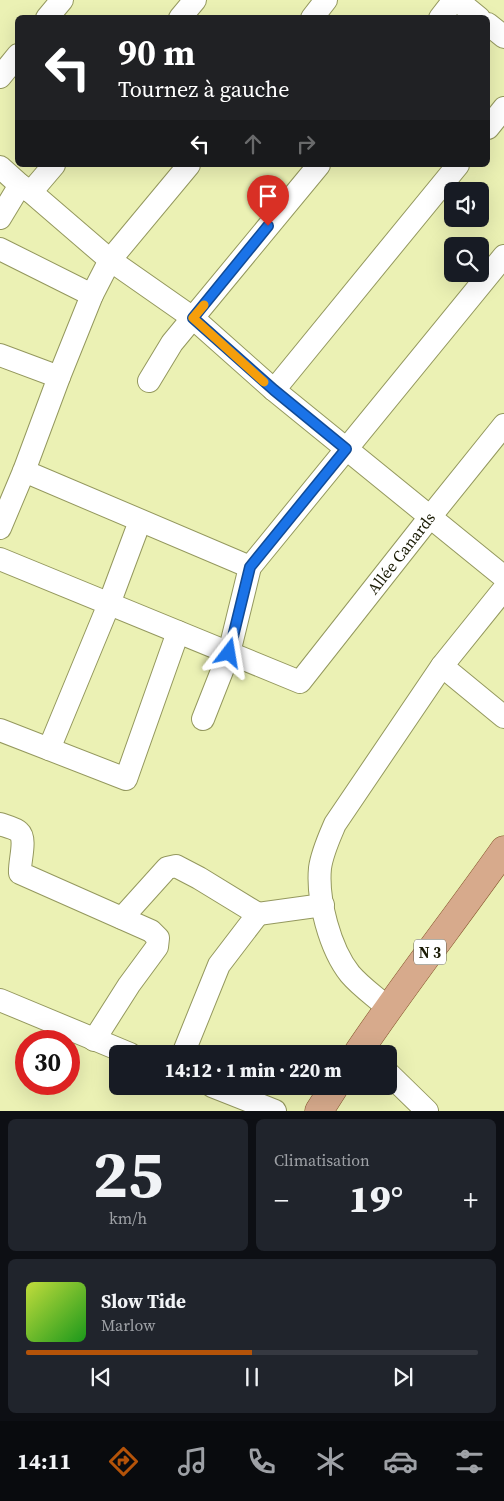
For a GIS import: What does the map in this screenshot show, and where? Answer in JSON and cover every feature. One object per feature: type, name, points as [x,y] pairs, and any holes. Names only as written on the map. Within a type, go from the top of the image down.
[{"type":"main road","name":"N 3","points":[[366,1045],[388,1008],[462,910],[504,850]]},
{"type":"main road","points":[[319,1111],[329,1095]]},
{"type":"street","points":[[50,15],[62,0]]},
{"type":"street","points":[[182,15],[195,0]]},
{"type":"street","points":[[314,15],[326,0]]},
{"type":"street","points":[[443,15],[456,0],[475,15]]},
{"type":"street","points":[[490,26],[504,37]]},
{"type":"street","points":[[0,76],[15,58]]},
{"type":"street","points":[[490,126],[504,108]]},
{"type":"street","points":[[0,167],[110,260],[193,318],[274,390],[504,577]]},
{"type":"street","points":[[0,218],[26,188],[52,167]]},
{"type":"street","points":[[0,528],[92,295],[110,260],[187,167]]},
{"type":"street","points":[[149,381],[172,343],[317,167]]},
{"type":"street","points":[[274,390],[456,167]]},
{"type":"street","points":[[0,249],[92,295]]},
{"type":"street","points":[[203,719],[229,653],[250,567],[504,256]]},
{"type":"street","points":[[0,356],[59,377]]},
{"type":"street","name":"Allée Canards","points":[[229,653],[300,682],[504,425]]},
{"type":"street","points":[[24,471],[250,567]]},
{"type":"street","points":[[49,749],[109,604],[140,521]]},
{"type":"street","points":[[0,559],[229,653]]},
{"type":"street","points":[[388,1008],[352,976],[338,957],[320,892],[320,868],[326,844],[335,824],[442,666],[504,589]]},
{"type":"street","points":[[0,730],[126,779],[178,632]]},
{"type":"street","points":[[442,666],[504,717]]},
{"type":"street","points":[[0,824],[19,832],[22,837],[23,847],[19,863],[20,873],[151,931],[158,938],[157,947],[129,985],[94,1040]]},
{"type":"street","points":[[122,918],[167,868],[176,866],[258,914],[323,905]]},
{"type":"street","points":[[187,1045],[219,965],[258,914]]},
{"type":"street","points":[[0,1000],[109,1046]]},
{"type":"street","points":[[397,1082],[426,1111]]},
{"type":"street","points":[[234,1095],[274,1111]]},
{"type":"slow traffic","points":[[204,305],[193,318],[264,382]]},
{"type":"route","points":[[229,653],[250,567],[346,449],[274,390],[193,318],[268,226]]}]
